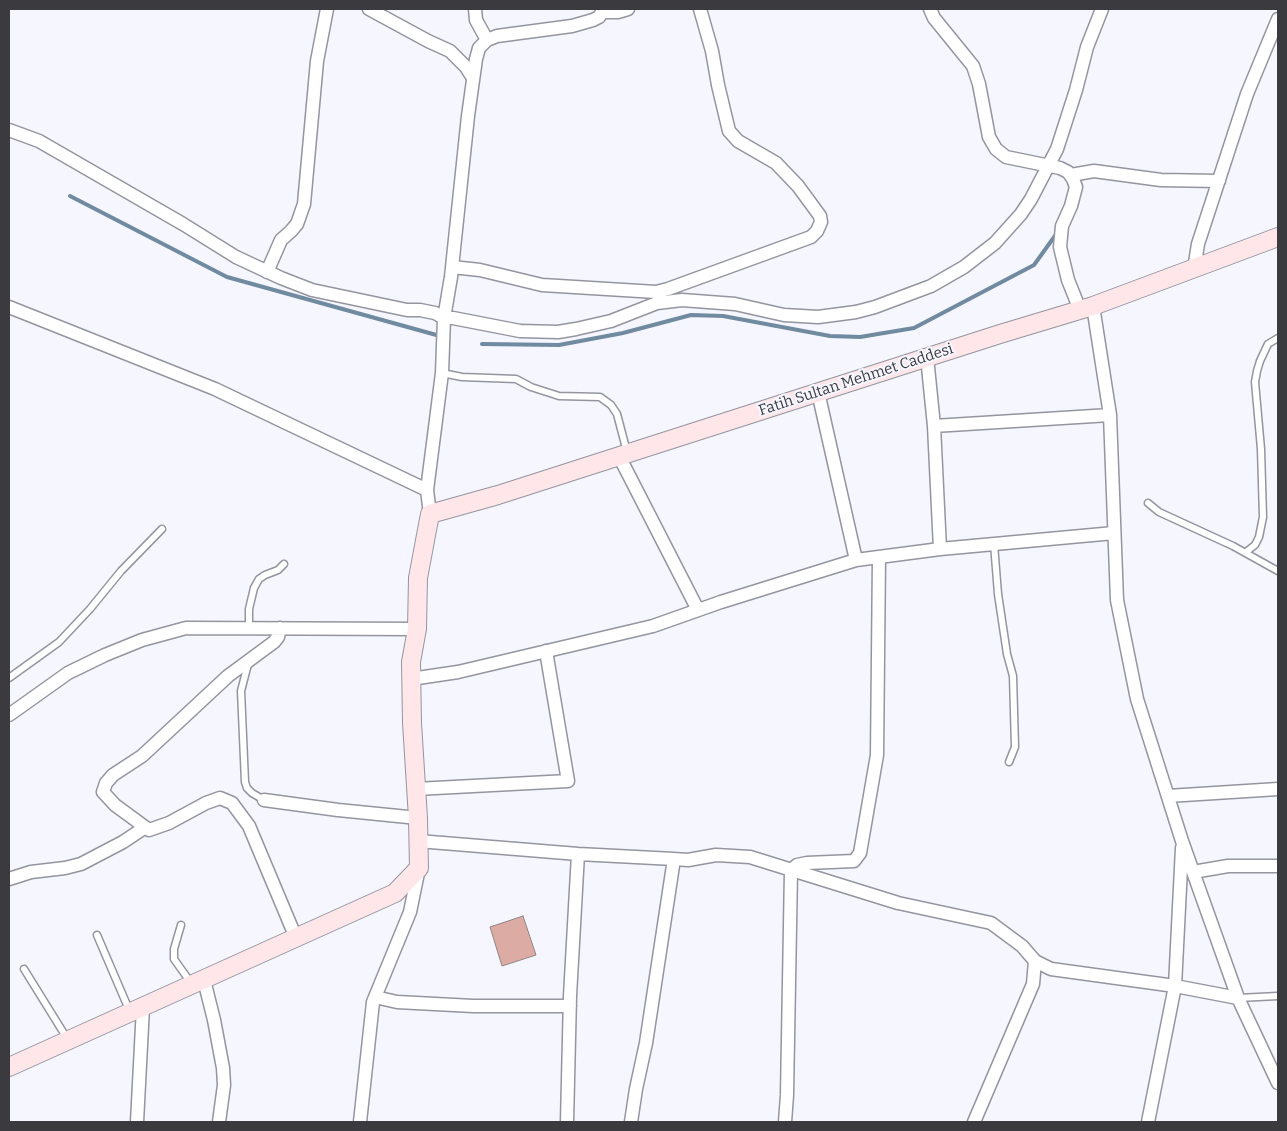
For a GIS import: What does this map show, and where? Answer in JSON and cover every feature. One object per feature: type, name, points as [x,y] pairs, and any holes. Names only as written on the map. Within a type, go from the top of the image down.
[{"type":"street","points":[[267,272],[280,240],[297,224],[304,204],[317,61],[327,9]]},
{"type":"street","points":[[369,9],[450,51],[474,78]]},
{"type":"street","points":[[474,9],[476,20],[487,40]]},
{"type":"street","points":[[361,1121],[373,1002],[410,912],[419,868],[411,662],[417,629],[418,578],[430,514],[427,490],[442,373],[444,318],[477,54],[479,48],[487,40],[497,36],[579,24],[593,20],[603,10],[618,12],[628,9]]},
{"type":"street","points":[[452,266],[480,270],[542,285],[656,292],[668,290],[811,237],[817,231],[821,222],[820,216],[798,186],[776,163],[738,140],[729,131],[712,51],[700,9]]},
{"type":"street","points":[[930,9],[934,18],[973,66],[979,84],[989,137],[996,149],[1006,157],[1064,170],[1071,175],[1076,187],[1071,206],[1062,226],[1060,247],[1068,280],[1087,308],[1110,415],[1117,600],[1137,699],[1182,841],[1238,998],[1278,1083]]},
{"type":"street","points":[[9,130],[39,141],[183,224],[236,257],[312,290],[407,310],[435,313],[444,318],[453,318],[502,329],[539,332],[558,332],[594,326],[620,318],[642,308],[672,301],[735,304],[769,313],[799,317],[828,316],[856,312],[895,301],[931,286],[956,272],[980,255],[995,243],[1021,214],[1057,149],[1076,90],[1087,47],[1102,9]]},
{"type":"street","points":[[1194,269],[1198,244],[1247,94],[1278,19]]},
{"type":"street","points":[[1071,175],[1094,171],[1161,180],[1219,181]]},
{"type":"street","name":"Fatih Sultan Mehmet Caddesi","points":[[430,514],[498,495],[927,357],[1087,308],[1278,237]]},
{"type":"street","points":[[9,307],[215,389],[427,490]]},
{"type":"street","points":[[927,357],[934,426],[940,549]]},
{"type":"street","points":[[818,392],[856,560]]},
{"type":"street","points":[[934,426],[1110,415]]},
{"type":"street","points":[[623,455],[698,610]]},
{"type":"street","points":[[411,679],[458,672],[653,626],[856,560],[940,549],[1114,533]]},
{"type":"street","points":[[785,1122],[792,870],[797,865],[807,863],[854,861],[860,853],[877,755],[879,557]]},
{"type":"street","points":[[9,715],[68,673],[142,640],[186,628],[417,629]]},
{"type":"street","points":[[280,628],[278,637],[274,642],[228,676],[159,742],[113,775],[106,783],[103,792],[107,798],[144,828],[152,830],[220,798],[232,803],[249,826],[296,938]]},
{"type":"street","points":[[416,789],[568,781],[546,651]]},
{"type":"street","points":[[1168,796],[1278,789]]},
{"type":"street","points":[[264,800],[418,818]]},
{"type":"street","points":[[9,879],[31,872],[81,864],[123,842],[144,828]]},
{"type":"street","points":[[418,841],[578,854],[688,860],[716,855],[750,857],[898,903],[991,923],[1022,946],[1035,961],[1051,969],[1175,986],[1238,998]]},
{"type":"street","points":[[1148,1122],[1175,986],[1182,841]]},
{"type":"street","points":[[567,1122],[570,1006],[578,854]]},
{"type":"street","points":[[632,1122],[674,859]]},
{"type":"street","points":[[1193,872],[1228,866],[1278,866]]},
{"type":"street","points":[[9,1067],[395,893],[419,868]]},
{"type":"street","points":[[974,1122],[1033,984],[1035,961]]},
{"type":"street","points":[[198,982],[214,1020],[223,1068],[220,1122]]},
{"type":"street","points":[[375,997],[397,1002],[473,1006],[570,1006]]},
{"type":"street","points":[[136,1010],[137,1122]]},
{"type":"lane","points":[[1246,552],[1255,545],[1259,537],[1262,517],[1262,449],[1256,392],[1257,371],[1268,344],[1278,338]]},
{"type":"lane","points":[[442,373],[462,377],[516,379],[532,387],[559,396],[600,397],[611,405],[617,414],[623,455]]},
{"type":"lane","points":[[1148,503],[1159,512],[1246,552],[1278,571]]},
{"type":"lane","points":[[9,678],[59,642],[128,564],[162,529]]},
{"type":"lane","points":[[994,544],[998,594],[1007,654],[1013,676],[1014,747],[1009,762]]},
{"type":"lane","points":[[249,628],[249,609],[254,588],[265,575],[278,570],[284,564]]},
{"type":"lane","points":[[249,661],[240,691],[244,782],[252,794],[264,800]]},
{"type":"lane","points":[[181,925],[174,950],[174,959],[198,982]]},
{"type":"lane","points":[[97,935],[136,1010]]},
{"type":"lane","points":[[24,969],[68,1040]]},
{"type":"lane","points":[[1238,998],[1278,996]]},
{"type":"building","points":[[523,916],[536,955],[502,966],[490,927]]},
{"type":"waterway","points":[[70,196],[227,277],[440,336]]},
{"type":"waterway","points":[[482,344],[559,345],[623,333],[691,315],[723,316],[830,336],[860,337],[914,328],[1034,265],[1057,233]]}]
